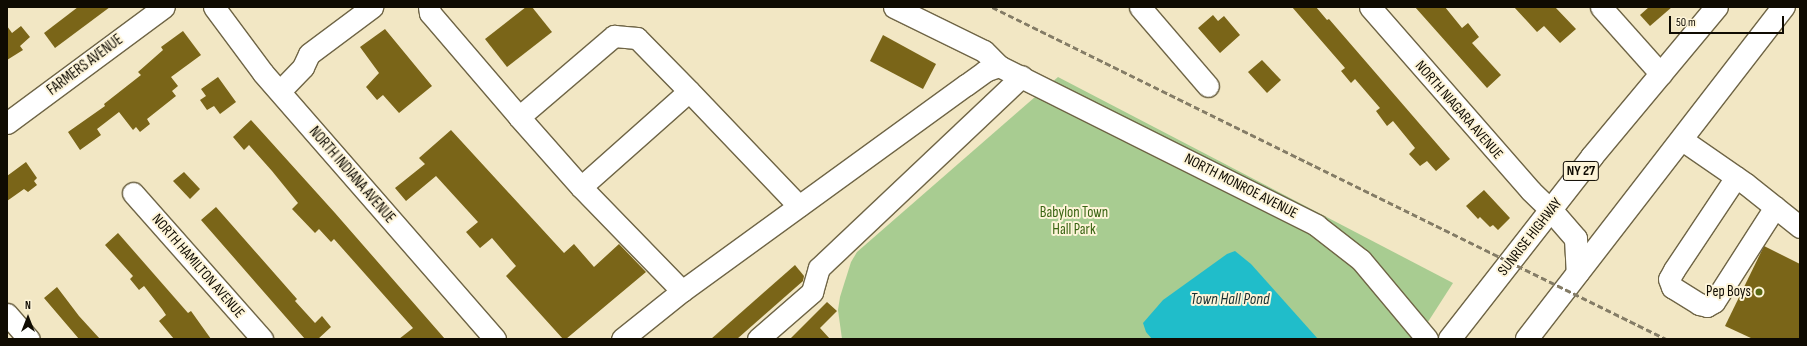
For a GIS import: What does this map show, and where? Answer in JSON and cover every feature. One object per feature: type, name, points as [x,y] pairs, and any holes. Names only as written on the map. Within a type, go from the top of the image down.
[{"type":"highway","name":"SUNRISE HIGHWAY","points":[[1450,339],[1551,210],[1717,7]]},
{"type":"highway","points":[[1527,339],[1784,7]]},
{"type":"highway","points":[[1551,210],[1576,239],[1578,273]]},
{"type":"street","name":"FARMERS AVENUE","points":[[7,123],[164,7]]},
{"type":"street","name":"NORTH INDIANA AVENUE","points":[[214,7],[280,91],[495,339]]},
{"type":"street","points":[[280,91],[303,67],[309,54],[372,7]]},
{"type":"street","points":[[429,7],[430,13],[518,117],[581,187],[682,291]]},
{"type":"street","points":[[622,339],[682,291],[985,71],[999,66],[984,51],[894,7]]},
{"type":"street","points":[[1140,7],[1208,86]]},
{"type":"street","name":"NORTH NIAGARA AVENUE","points":[[1370,7],[1531,191],[1551,210]]},
{"type":"street","points":[[1601,7],[1661,74]]},
{"type":"street","points":[[518,117],[614,36],[637,38],[800,206]]},
{"type":"street","name":"NORTH MONROE AVENUE","points":[[999,66],[1022,76],[1316,225],[1361,260],[1427,339]]},
{"type":"street","points":[[758,339],[812,292],[818,268],[1022,76]]},
{"type":"street","points":[[581,187],[689,91]]},
{"type":"street","points":[[1681,139],[1736,177],[1800,227]]},
{"type":"street","points":[[1736,177],[1669,279],[1672,287],[1699,304],[1707,306],[1714,302],[1775,207]]},
{"type":"street","name":"NORTH HAMILTON AVENUE","points":[[134,193],[262,339]]},
{"type":"street","points":[[7,314],[29,339]]},
{"type":"green space","name":"Babylon Town Hall Park","points":[[1058,77],[1453,283],[1417,339],[842,339],[838,310],[840,297],[851,262],[857,252]]},
{"type":"water","name":"Town Hall Pond","points":[[1235,251],[1251,264],[1318,339],[1152,339],[1146,332],[1143,323],[1163,300],[1227,254]]},
{"type":"building","points":[[78,7],[110,7],[55,48],[44,33]]},
{"type":"building","points":[[526,7],[532,7],[552,32],[507,67],[485,39]]},
{"type":"building","points":[[1292,7],[1316,7],[1327,20],[1329,19],[1450,159],[1436,171],[1427,161],[1420,166],[1409,154],[1415,148],[1393,121],[1387,126],[1376,111],[1380,108],[1355,79],[1351,83],[1341,71],[1345,68]]},
{"type":"building","points":[[1415,7],[1445,7],[1462,28],[1468,23],[1479,37],[1472,43],[1501,75],[1487,88]]},
{"type":"building","points":[[1514,7],[1555,7],[1576,29],[1560,43],[1544,26],[1537,32]]},
{"type":"building","points":[[1649,7],[1672,7],[1650,26],[1640,15]]},
{"type":"building","points":[[1213,15],[1218,21],[1224,16],[1240,35],[1220,53],[1198,28]]},
{"type":"building","points":[[7,26],[12,33],[21,26],[30,37],[20,46],[23,50],[7,60]]},
{"type":"building","points":[[385,29],[432,86],[399,113],[383,95],[377,100],[366,87],[379,73],[360,47]]},
{"type":"building","points":[[183,31],[201,55],[171,77],[178,86],[172,91],[176,96],[147,119],[150,124],[140,132],[136,127],[133,130],[119,112],[97,129],[101,135],[80,150],[68,132],[105,106],[104,104],[141,75],[138,72],[163,50],[161,47]]},
{"type":"building","points":[[883,35],[936,64],[923,89],[870,61]]},
{"type":"building","points":[[1262,60],[1281,80],[1267,93],[1248,72]]},
{"type":"building","points":[[218,77],[236,102],[220,114],[214,106],[207,110],[200,100],[206,96],[201,89]]},
{"type":"building","points":[[251,120],[335,213],[445,339],[399,339],[413,328],[334,239],[331,242],[319,229],[315,233],[292,209],[298,203],[272,171],[249,145],[244,150],[233,137]]},
{"type":"building","points":[[451,130],[564,253],[574,244],[594,267],[619,244],[646,272],[566,339],[563,339],[506,276],[516,266],[492,238],[480,248],[466,232],[478,222],[436,176],[406,201],[395,188],[425,164],[419,158]]},
{"type":"building","points":[[26,162],[37,178],[34,181],[37,185],[28,192],[24,189],[7,201],[7,176]]},
{"type":"building","points":[[184,172],[200,189],[190,199],[173,181]]},
{"type":"building","points":[[1484,190],[1510,218],[1498,230],[1493,225],[1490,227],[1480,217],[1478,219],[1466,206]]},
{"type":"building","points":[[216,207],[297,299],[295,301],[315,323],[322,316],[331,327],[318,339],[305,339],[201,220]]},
{"type":"building","points":[[118,233],[188,313],[191,311],[211,339],[174,339],[159,321],[166,315],[162,309],[144,286],[139,290],[130,279],[133,276],[105,245]]},
{"type":"building","points":[[1764,246],[1800,264],[1800,339],[1753,339],[1725,326]]},
{"type":"building","points":[[795,265],[804,276],[803,281],[737,339],[711,339]]},
{"type":"building","points":[[57,287],[79,316],[100,339],[79,339],[44,298]]},
{"type":"building","points":[[827,302],[837,311],[820,328],[830,339],[790,339]]},
{"type":"railway","points":[[992,7],[1666,339]]},
{"type":"place","name":"Pep Boys","points":[[1759,292]]}]
